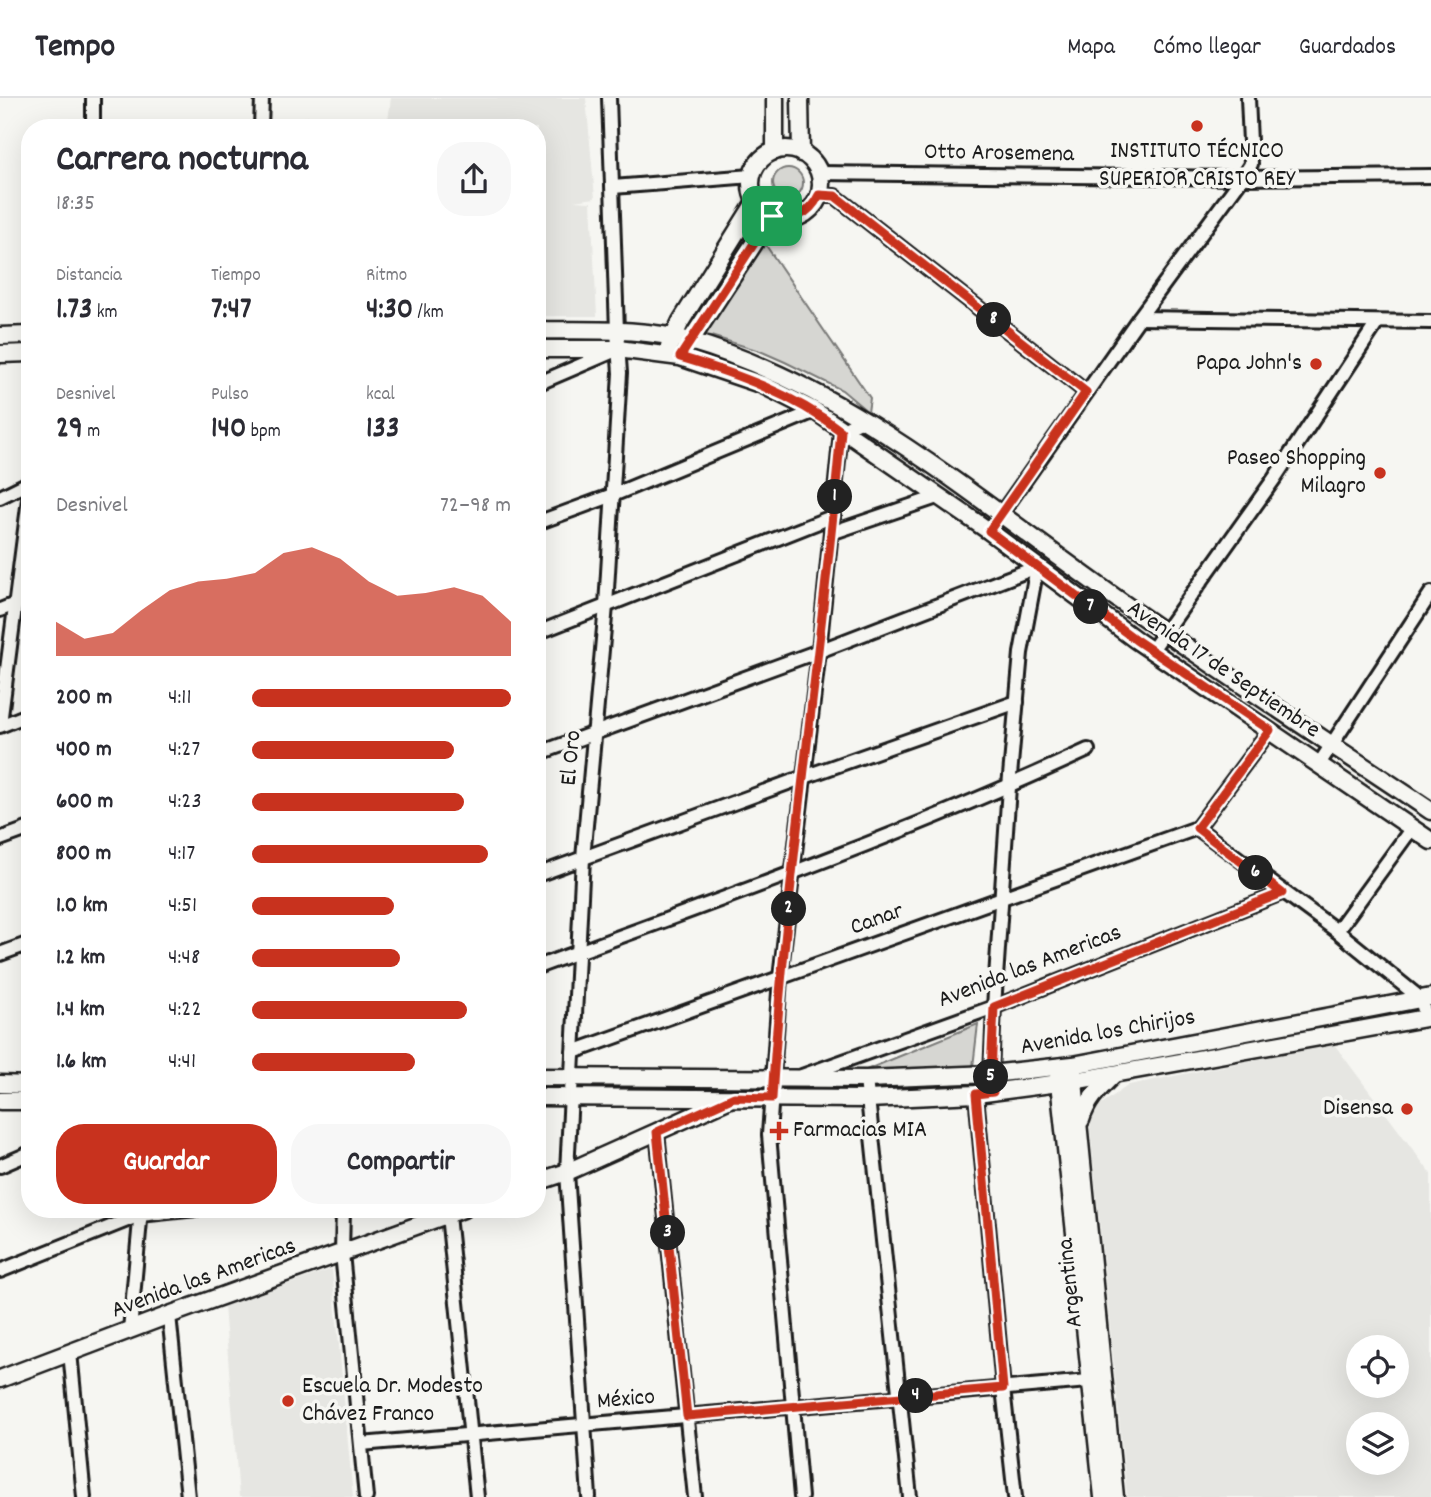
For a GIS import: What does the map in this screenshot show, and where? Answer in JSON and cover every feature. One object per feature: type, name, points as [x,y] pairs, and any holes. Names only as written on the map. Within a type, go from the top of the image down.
[{"type":"street","points":[[93,98],[93,119]]},
{"type":"street","points":[[261,119],[262,98]]},
{"type":"street","name":"El Oro","points":[[589,1497],[567,1172],[583,858],[606,606],[620,373],[610,98]]},
{"type":"street","points":[[775,98],[775,151]]},
{"type":"street","points":[[800,98],[801,153]]},
{"type":"street","points":[[989,531],[1251,164],[1248,98]]},
{"type":"street","points":[[793,150],[801,153],[812,161],[819,173],[819,195],[814,206],[805,214],[783,219],[772,216],[756,201],[751,185],[752,176],[759,163],[775,151],[793,150]]},
{"type":"street","name":"Otto Arosemena","points":[[819,173],[1242,178],[1431,177]]},
{"type":"street","points":[[612,187],[752,176]]},
{"type":"street","points":[[819,195],[835,196],[1086,392]]},
{"type":"street","points":[[672,356],[672,337],[756,201]]},
{"type":"street","points":[[672,356],[689,341],[772,216]]},
{"type":"street","points":[[1139,318],[1431,322]]},
{"type":"street","points":[[1152,650],[1274,479],[1377,323]]},
{"type":"street","name":"Avenida 17 de Septiembre","points":[[546,330],[617,331],[672,337],[790,378],[901,443],[1163,632],[1431,811]]},
{"type":"street","points":[[0,336],[21,335]]},
{"type":"street","name":"Avenida 17 de Septiembre","points":[[546,349],[618,349],[672,356],[763,385],[815,411],[940,496],[1152,650],[1431,841]]},
{"type":"street","points":[[546,380],[618,349]]},
{"type":"street","points":[[0,354],[21,354]]},
{"type":"street","points":[[546,520],[613,495],[815,411]]},
{"type":"street","points":[[801,1497],[769,1135],[780,978],[819,651],[841,431],[862,420]]},
{"type":"street","points":[[0,497],[21,486]]},
{"type":"street","points":[[831,533],[940,496]]},
{"type":"street","points":[[546,629],[834,516]]},
{"type":"street","points":[[21,559],[0,725],[21,717]]},
{"type":"street","points":[[546,751],[819,651],[1037,567]]},
{"type":"street","points":[[1015,1497],[1003,1388],[985,1093],[991,1074],[1001,898],[1021,653],[1037,567]]},
{"type":"street","points":[[1319,764],[1431,593]]},
{"type":"street","points":[[0,610],[21,602]]},
{"type":"street","points":[[546,872],[1017,702]]},
{"type":"street","points":[[1270,730],[1197,828],[1426,998],[1428,1018]]},
{"type":"street","points":[[546,964],[793,873],[1009,787],[1088,750]]},
{"type":"street","name":"Canar","points":[[573,1052],[1197,828]]},
{"type":"street","points":[[1337,931],[1412,828]]},
{"type":"street","points":[[0,839],[21,831]]},
{"type":"street","name":"Avenida las Americas","points":[[793,1079],[994,1007],[1282,893]]},
{"type":"street","points":[[0,954],[21,946]]},
{"type":"street","name":"Avenida los Chirijos","points":[[546,1097],[868,1099],[985,1093],[1426,998]]},
{"type":"street","name":"Avenida los Chirijos","points":[[546,1077],[866,1080],[991,1074],[1115,1073],[1428,1018]]},
{"type":"street","points":[[1079,1126],[1086,1106],[1096,1091],[1115,1073]]},
{"type":"street","name":"Argentina","points":[[1066,1074],[1079,1126],[1098,1380],[1103,1497]]},
{"type":"street","name":"Argentina","points":[[1066,1074],[1098,1380],[1115,1497]]},
{"type":"street","points":[[866,1080],[910,1497]]},
{"type":"street","points":[[0,1084],[21,1085]]},
{"type":"street","points":[[667,1097],[676,1106],[676,1124]]},
{"type":"street","points":[[546,1179],[734,1097]]},
{"type":"street","points":[[0,1101],[21,1101]]},
{"type":"street","points":[[657,1132],[695,1497]]},
{"type":"street","points":[[0,1166],[21,1157]]},
{"type":"street","points":[[0,1271],[127,1218]]},
{"type":"street","points":[[130,1330],[140,1218]]},
{"type":"street","points":[[343,1218],[342,1253],[366,1497]]},
{"type":"street","name":"Avenida las Americas","points":[[0,1379],[439,1218]]},
{"type":"street","points":[[456,1218],[477,1497]]},
{"type":"street","points":[[169,1315],[188,1497]]},
{"type":"street","points":[[70,1352],[83,1497]]},
{"type":"street","name":"México","points":[[360,1444],[1098,1380]]},
{"type":"shaded area","points":[[391,98],[586,98],[595,198],[574,201],[591,202],[597,316],[546,316],[546,119],[388,119]]},
{"type":"shaded area","points":[[311,116],[334,118],[334,119],[289,119]]},
{"type":"shaded area","points":[[788,168],[799,172],[803,183],[799,194],[788,198],[777,194],[773,183],[777,172]]},
{"type":"shaded area","points":[[763,241],[870,398],[868,412],[842,390],[785,362],[760,351],[704,334]]},
{"type":"shaded area","points":[[978,1024],[973,1067],[866,1070]]},
{"type":"shaded area","points":[[1334,1044],[1431,1174],[1431,1497],[1127,1497],[1090,1129],[1093,1115],[1100,1105],[1129,1085]]},
{"type":"shaded area","name":"Escuela Dr. Modesto Chávez Franco","points":[[332,1269],[353,1497],[239,1497],[224,1306]]},
{"type":"place","name":"INSTITUTO TÉCNICO SUPERIOR CRISTO REY","points":[[1197,126]]},
{"type":"place","name":"Papa John's","points":[[1316,364]]},
{"type":"place","name":"Paseo Shopping Milagro","points":[[1380,473]]},
{"type":"place","name":"Disensa","points":[[1407,1109]]},
{"type":"place","name":"Farmacias MIA","points":[[779,1131]]},
{"type":"place","name":"Escuela Dr. Modesto Chávez Franco","points":[[288,1401]]},
{"type":"route","points":[[819,195],[835,196],[1086,392],[989,531],[1136,640],[1270,730],[1197,828],[1282,893],[994,1007],[991,1074],[993,1092],[976,1094],[1003,1388],[687,1416],[657,1132],[734,1097],[772,1098],[780,978],[819,651],[841,431],[815,411],[763,385],[680,357],[772,216],[794,218],[805,214],[814,206],[819,195]]}]
